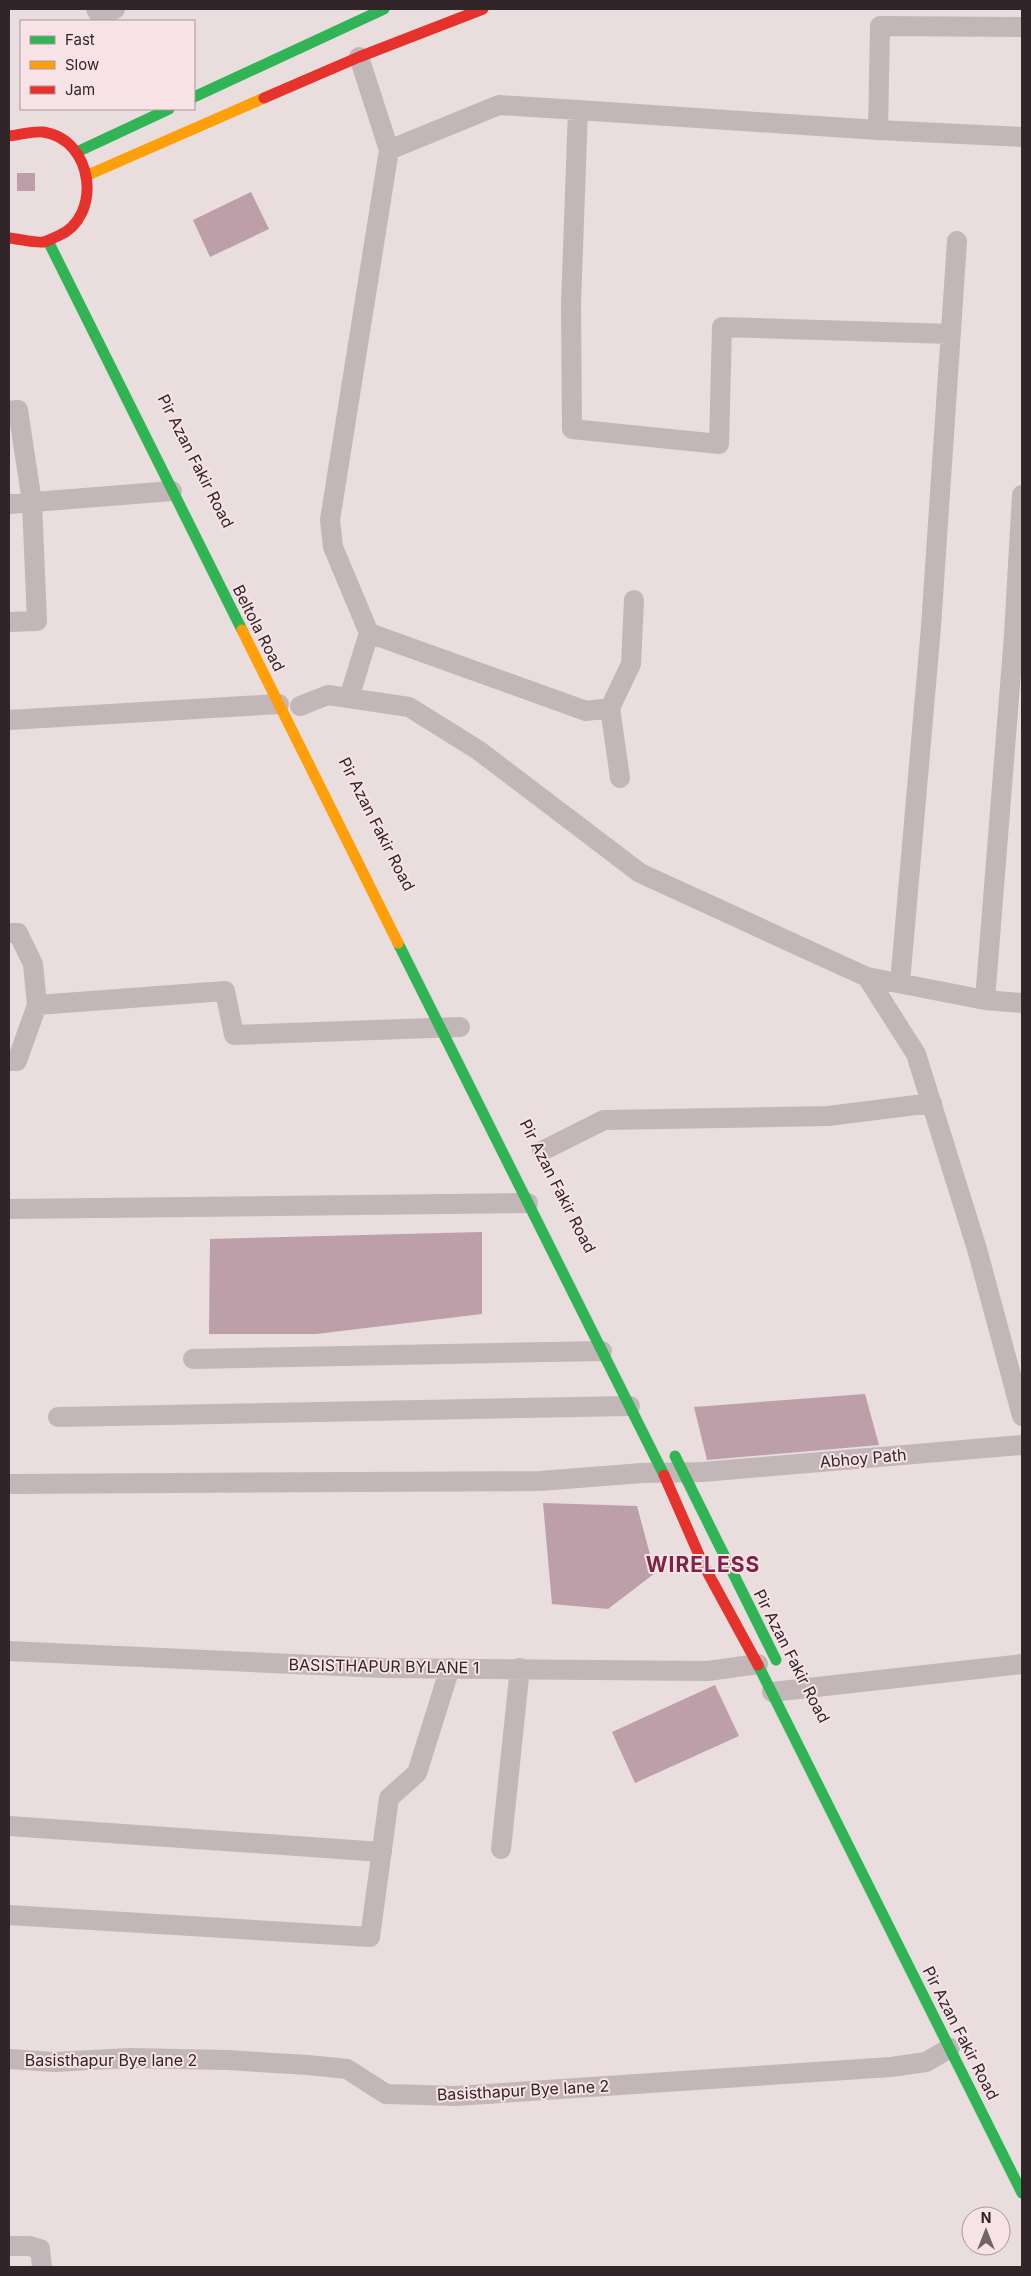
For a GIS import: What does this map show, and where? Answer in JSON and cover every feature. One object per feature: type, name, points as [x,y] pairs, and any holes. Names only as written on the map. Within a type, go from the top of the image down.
[{"type":"main road","points":[[195,97],[384,9]]},
{"type":"main road","points":[[88,175],[359,57],[483,9]]},
{"type":"main road","points":[[417,35],[437,15]]},
{"type":"main road","points":[[77,152],[167,110]]},
{"type":"main road","points":[[9,136],[25,131],[44,132],[62,139],[77,152],[88,175],[89,192],[85,208],[66,238],[28,243],[9,238]]},
{"type":"main road","name":"Beltola Road","points":[[48,241],[172,491],[295,706],[455,1027]]},
{"type":"main road","name":"Pir Azan Fakir Road","points":[[455,1027],[528,1203],[630,1406],[673,1473],[785,1686],[950,2048],[1022,2192]]},
{"type":"main road","name":"Pir Azan Fakir Road","points":[[670,1446],[673,1473],[703,1564],[758,1664],[785,1686]]},
{"type":"street","points":[[96,9],[100,16],[115,9]]},
{"type":"street","points":[[878,130],[880,26],[1022,27]]},
{"type":"street","points":[[350,698],[369,633],[333,547],[330,520],[389,150],[359,57]]},
{"type":"street","points":[[389,150],[499,105],[878,130],[1022,137]]},
{"type":"street","points":[[578,110],[571,304],[572,429],[719,444],[722,327],[951,334]]},
{"type":"street","points":[[900,983],[931,627],[957,241]]},
{"type":"street","points":[[9,411],[18,410],[32,502],[37,621],[9,622]]},
{"type":"street","points":[[9,504],[172,491]]},
{"type":"street","points":[[985,1000],[1018,635],[1022,495]]},
{"type":"street","points":[[620,778],[610,708],[631,664],[634,600]]},
{"type":"street","points":[[369,633],[586,712],[610,708]]},
{"type":"street","points":[[9,720],[295,706],[328,695],[408,707],[478,750],[640,873],[867,977],[985,1000],[1022,1003]]},
{"type":"street","points":[[9,933],[18,932],[33,964],[37,1005],[17,1061],[9,1061]]},
{"type":"street","points":[[867,977],[916,1054],[977,1249],[1022,1416]]},
{"type":"street","points":[[37,1005],[226,991],[234,1035],[455,1027]]},
{"type":"street","points":[[542,1151],[604,1120],[828,1116],[932,1103]]},
{"type":"street","points":[[9,1209],[528,1203]]},
{"type":"street","points":[[193,1359],[602,1351]]},
{"type":"street","points":[[58,1417],[630,1406]]},
{"type":"street","name":"Abhoy Path","points":[[9,1484],[540,1481],[703,1472],[1022,1445]]},
{"type":"street","name":"BASISTHAPUR BYLANE 1","points":[[9,1651],[373,1668],[708,1671],[758,1664]]},
{"type":"street","points":[[785,1686],[1022,1664]]},
{"type":"street","points":[[9,1915],[370,1937],[389,1798],[417,1773],[450,1668]]},
{"type":"street","points":[[501,1849],[520,1668]]},
{"type":"street","points":[[9,1826],[382,1852]]},
{"type":"street","name":"Basisthapur Bye lane 2","points":[[9,2059],[54,2062],[130,2058],[227,2060],[347,2068],[386,2094],[456,2096],[891,2067],[926,2062],[950,2048]]},
{"type":"street","points":[[9,2246],[29,2246],[40,2249],[42,2267]]},
{"type":"building","points":[[17,173],[35,173],[35,191],[17,191]]},
{"type":"building","points":[[251,192],[269,229],[210,257],[193,220]]},
{"type":"building","points":[[482,1232],[482,1314],[316,1334],[209,1334],[210,1239]]},
{"type":"building","points":[[865,1394],[879,1445],[707,1460],[694,1407]]},
{"type":"building","points":[[543,1503],[637,1506],[655,1573],[608,1609],[552,1604]]},
{"type":"building","points":[[715,1685],[739,1736],[635,1783],[612,1732]]},
{"type":"traffic: fast","points":[[195,97],[384,9]]},
{"type":"traffic: fast","points":[[77,152],[167,110]]},
{"type":"traffic: fast","points":[[48,241],[242,630]]},
{"type":"traffic: fast","points":[[398,943],[664,1475]]},
{"type":"traffic: fast","points":[[675,1456],[776,1660]]},
{"type":"traffic: fast","points":[[758,1665],[1022,2193]]},
{"type":"traffic: slow","points":[[88,175],[264,98]]},
{"type":"traffic: slow","points":[[242,630],[398,943]]},
{"type":"traffic: jam","points":[[264,98],[359,57],[483,9]]},
{"type":"traffic: jam","points":[[9,136],[43,132],[60,138],[73,149],[82,163],[86,180],[86,197],[82,213],[72,226],[58,236],[43,242],[9,238]]},
{"type":"traffic: jam","points":[[664,1475],[703,1564],[758,1665]]},
{"type":"district","name":"WIRELESS","points":[[703,1564]]}]
